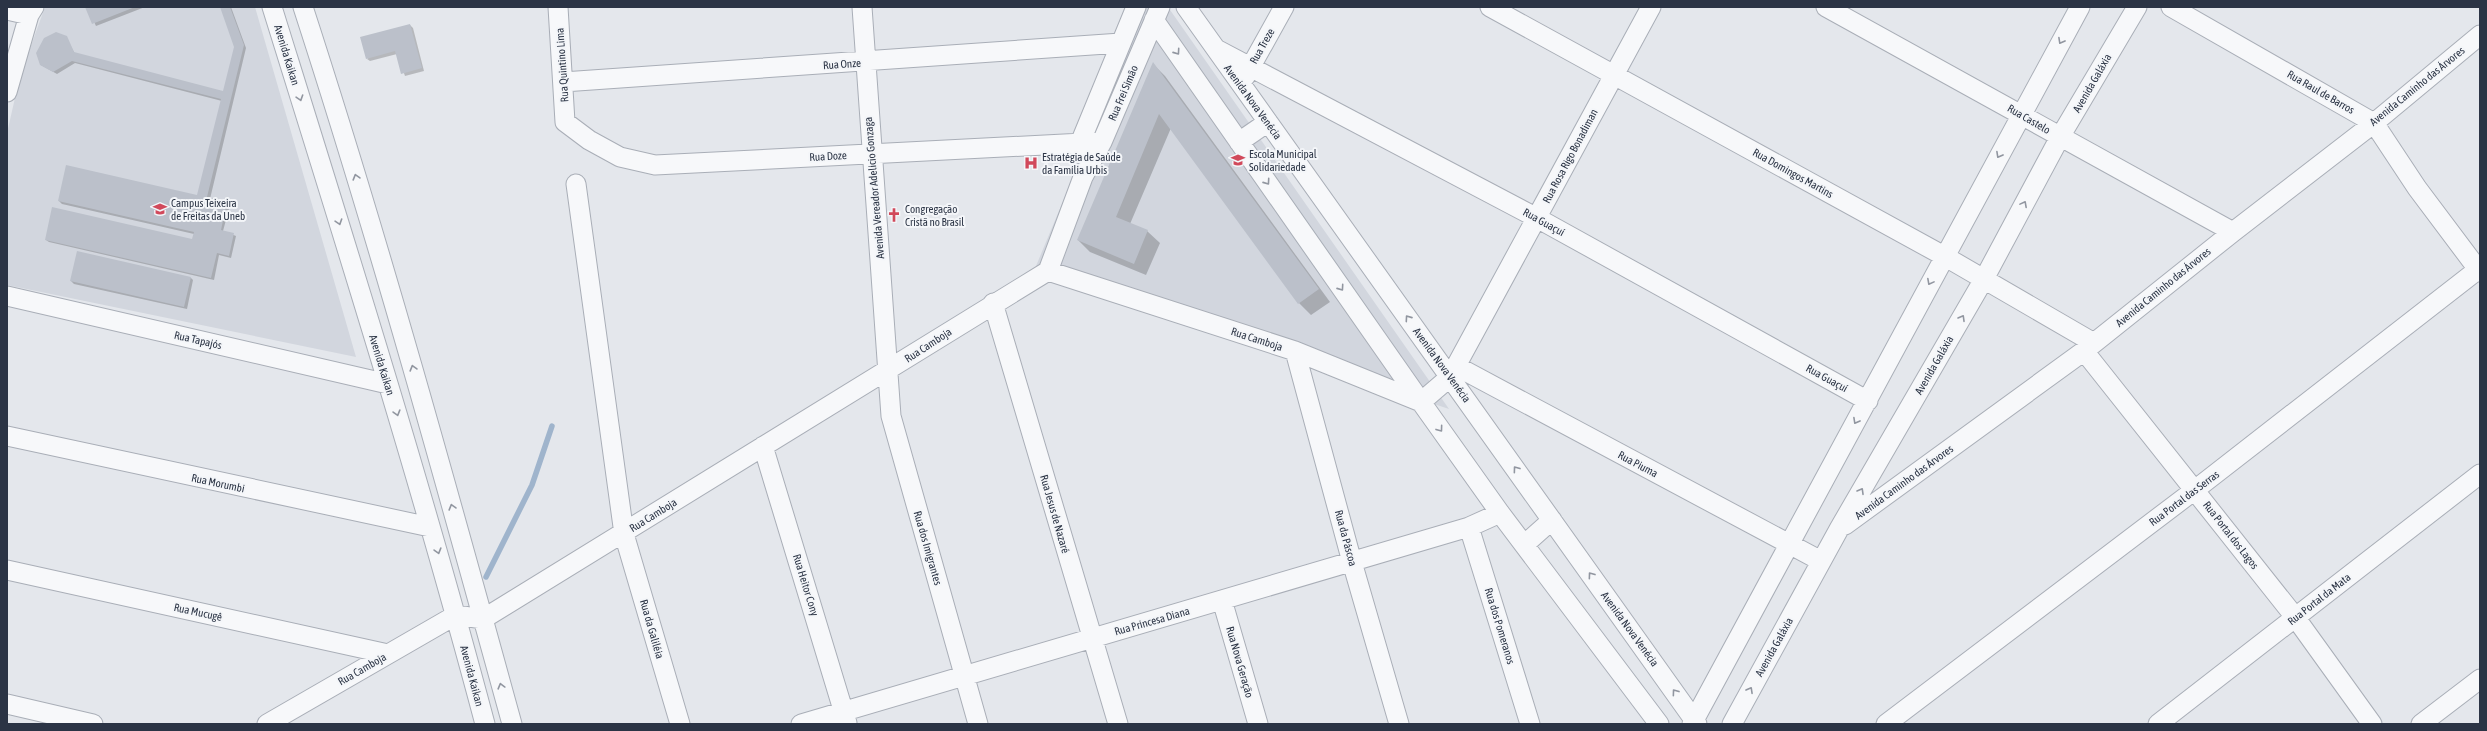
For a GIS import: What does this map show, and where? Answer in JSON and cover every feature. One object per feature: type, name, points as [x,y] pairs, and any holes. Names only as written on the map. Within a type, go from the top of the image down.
[{"type":"street","name":"Avenida Kaikan","points":[[272,7],[388,384],[430,527],[470,616],[512,724]]},
{"type":"street","name":"Avenida Kaikan","points":[[303,7],[340,121],[415,375],[470,616],[485,724]]},
{"type":"street","name":"Rua Quintino Lima","points":[[558,7],[565,122]]},
{"type":"street","name":"Avenida Vereador Adelicio Gonzaga","points":[[862,7],[871,154],[890,370]]},
{"type":"street","name":"Rua Frei Simão","points":[[1083,177],[1080,143],[1136,7]]},
{"type":"street","name":"Avenida Nova Venécia","points":[[1186,7],[1268,122],[1453,371],[1552,520],[1695,722]]},
{"type":"street","name":"Rua Treze","points":[[1241,84],[1284,7]]},
{"type":"street","name":"Rua Domingos Martins","points":[[1490,7],[1944,256],[1984,279],[2089,347]]},
{"type":"street","name":"Rua Rosa Rigo Bonadiman","points":[[1421,402],[1453,371],[1651,7]]},
{"type":"street","name":"Rua Castelo","points":[[1826,7],[2232,232]]},
{"type":"street","points":[[1695,722],[1789,544],[1868,401],[1944,256],[2080,7]]},
{"type":"street","name":"Avenida Galáxia","points":[[1732,724],[1839,529],[1984,279],[2060,137],[2137,7]]},
{"type":"street","name":"Rua Raul de Barros","points":[[2171,7],[2374,123],[2416,188],[2479,270]]},
{"type":"street","points":[[7,10],[32,11],[7,92]]},
{"type":"street","name":"Rua Frei Simão","points":[[1048,271],[1083,177],[1102,142],[1157,14]]},
{"type":"street","points":[[1157,14],[1239,142],[1421,402],[1500,513],[1659,724]]},
{"type":"street","name":"Avenida Caminho das Árvores","points":[[1839,529],[2089,347],[2232,232],[2374,123],[2480,35]]},
{"type":"street","name":"Rua Onze","points":[[563,82],[1121,43]]},
{"type":"street","name":"Rua Guaçuí","points":[[1216,50],[1250,66],[1537,218],[1868,401]]},
{"type":"street","name":"Rua Doze","points":[[565,122],[589,140],[620,157],[655,165],[1102,142]]},
{"type":"street","points":[[1239,142],[1268,122]]},
{"type":"street","name":"Rua da Galiléia","points":[[576,184],[624,534],[680,724]]},
{"type":"street","name":"Rua Portal das Serras","points":[[1886,724],[2196,489],[2479,270]]},
{"type":"street","name":"Rua Camboja","points":[[267,724],[388,654],[470,616],[624,534],[763,446],[890,370],[993,304],[1048,271],[1295,351],[1421,402]]},
{"type":"street","name":"Rua Tapajós","points":[[7,296],[388,384]]},
{"type":"street","name":"Rua Jesus de Nazaré","points":[[993,304],[1091,638],[1118,724]]},
{"type":"street","name":"Rua Portal dos Lagos","points":[[2089,347],[2295,617],[2372,724]]},
{"type":"street","name":"Rua da Páscoa","points":[[1295,351],[1352,562],[1399,724]]},
{"type":"street","name":"Rua dos Imigrantes","points":[[890,370],[888,389],[891,416],[978,724]]},
{"type":"street","name":"Rua Piuma","points":[[1453,371],[1821,561]]},
{"type":"street","name":"Rua Morumbi","points":[[7,436],[430,527]]},
{"type":"street","name":"Rua Heitor Cony","points":[[763,446],[846,718]]},
{"type":"street","name":"Rua Portal da Mata","points":[[2158,724],[2480,474]]},
{"type":"street","name":"Rua Princesa Diana","points":[[802,724],[846,718],[964,675],[1469,527],[1500,513]]},
{"type":"street","points":[[1524,545],[1552,520]]},
{"type":"street","name":"Rua dos Pomeranos","points":[[1469,527],[1530,724]]},
{"type":"street","name":"Rua Mucugê","points":[[7,570],[388,654]]},
{"type":"street","name":"Rua Nova Geração","points":[[1222,600],[1258,724]]},
{"type":"street","points":[[2421,724],[2480,679]]},
{"type":"street","points":[[7,704],[93,724]]},
{"type":"shaded area","name":"Campus Teixeira de Freitas da Uneb","points":[[45,7],[255,7],[356,357],[7,285],[7,133],[20,76]]},
{"type":"shaded area","points":[[1144,7],[1168,7],[1449,409],[1170,316],[1036,266]]},
{"type":"building","points":[[85,7],[135,7],[92,24]]},
{"type":"building","points":[[220,7],[230,7],[244,45],[207,197],[227,202],[221,230],[234,233],[229,256],[217,253],[211,278],[45,240],[52,207],[192,239],[194,232],[58,201],[66,165],[197,195],[221,99],[72,61],[53,72],[40,65],[36,53],[44,38],[56,32],[67,36],[74,52],[223,91],[234,47]]},
{"type":"building","points":[[410,24],[422,68],[401,74],[395,51],[366,59],[360,37]]},
{"type":"building","points":[[1153,62],[1319,289],[1298,304],[1159,114],[1116,217],[1148,230],[1134,264],[1077,240]]},
{"type":"building","points":[[77,251],[191,277],[184,307],[70,281]]},
{"type":"waterway","points":[[486,577],[532,485],[552,426]]},
{"type":"place","name":"Escola Municipal Solidariedade","points":[[1238,160]]},
{"type":"place","name":"Estratégia de Saúde da Família Urbis","points":[[1031,163]]},
{"type":"place","name":"Campus Teixeira de Freitas da Uneb","points":[[160,209]]},
{"type":"place","name":"Congregação Cristã no Brasil","points":[[894,215]]}]
